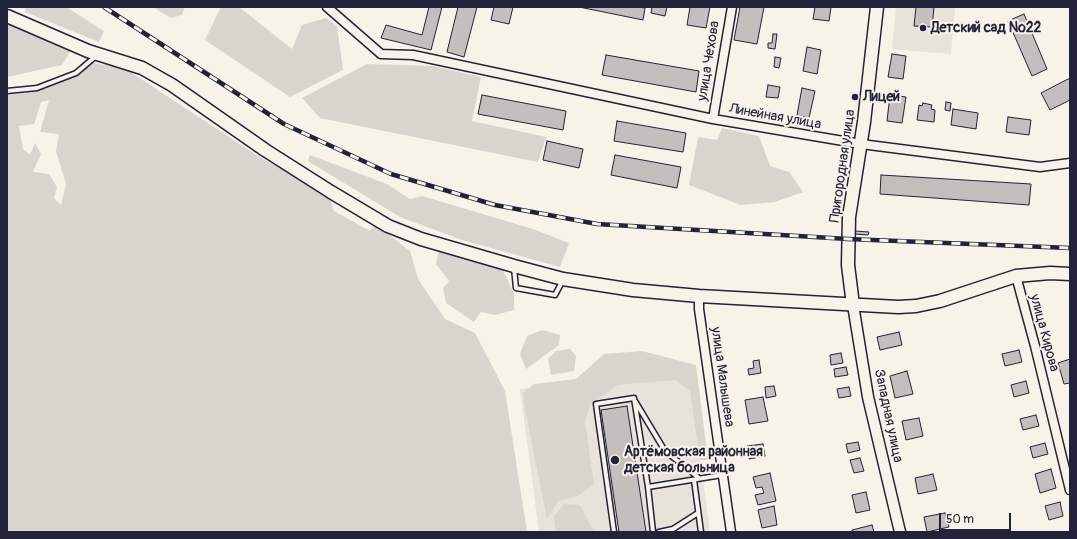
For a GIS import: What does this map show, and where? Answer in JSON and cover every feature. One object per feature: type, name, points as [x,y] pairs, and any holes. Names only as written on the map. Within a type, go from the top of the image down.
[{"type":"main road","name":"Пригородная улица","points":[[853,305],[848,265],[849,217],[869,86],[877,7]]},
{"type":"main road","points":[[7,16],[98,54],[142,68],[172,85],[265,150],[388,226],[421,239],[563,279],[634,290],[699,296],[898,307],[916,306],[940,301],[1016,276],[1050,273],[1070,274]]},
{"type":"street","name":"Линейная улица","points":[[326,7],[380,54],[413,55],[713,119],[861,144],[1040,166],[1070,163]]},
{"type":"street","name":"улица Чехова","points":[[713,119],[732,7]]},
{"type":"street","name":"улица Кирова","points":[[1016,276],[1035,346],[1070,490]]},
{"type":"street","name":"улица Малышева","points":[[699,296],[699,309],[730,532]]},
{"type":"street","name":"Западная улица","points":[[853,305],[868,397],[900,532]]},
{"type":"lane","points":[[7,91],[37,88],[76,73],[98,54]]},
{"type":"lane","points":[[514,266],[516,288],[555,295],[563,279]]},
{"type":"lane","points":[[634,398],[665,451],[696,479],[698,513],[701,532]]},
{"type":"lane","points":[[634,398],[648,487],[653,532]]},
{"type":"lane","points":[[614,532],[596,404],[634,398]]},
{"type":"lane","points":[[648,487],[722,475]]},
{"type":"lane","points":[[659,532],[673,529],[698,513]]},
{"type":"shaded area","points":[[26,7],[66,7],[104,31],[99,42],[25,12]]},
{"type":"shaded area","points":[[153,7],[185,7],[182,15],[171,18]]},
{"type":"shaded area","points":[[221,7],[239,7],[292,49],[302,25],[326,18],[337,26],[343,70],[290,97],[205,40]]},
{"type":"shaded area","name":"Детский сад №22","points":[[896,7],[955,7],[951,54],[892,49]]},
{"type":"shaded area","points":[[7,20],[74,45],[62,65],[7,77]]},
{"type":"shaded area","points":[[89,62],[126,69],[261,158],[328,194],[334,211],[370,231],[375,224],[410,251],[418,279],[445,319],[475,333],[505,391],[527,532],[7,532],[7,95],[26,93],[70,77]],"holes":[[[49,100],[40,132],[59,134],[56,151],[66,184],[61,205],[54,198],[57,187],[49,174],[33,172],[41,154],[35,143],[30,155],[23,149],[19,126],[34,124],[41,102]]]},
{"type":"shaded area","points":[[367,64],[433,66],[481,77],[472,121],[546,137],[538,162],[320,118],[302,98]]},
{"type":"shaded area","points":[[722,128],[759,136],[770,166],[789,172],[803,192],[775,202],[741,205],[689,185],[698,137],[717,140]]},
{"type":"shaded area","points":[[310,155],[387,184],[410,199],[422,196],[533,229],[569,243],[560,267],[462,240],[400,217],[308,161]]},
{"type":"shaded area","points":[[439,249],[503,270],[514,294],[514,310],[495,315],[481,312],[474,322],[446,303],[443,288],[449,281],[436,264]]},
{"type":"shaded area","points":[[542,330],[560,335],[559,345],[526,369],[520,354],[527,336]]},
{"type":"shaded area","points":[[570,349],[576,356],[574,371],[551,375],[548,359],[556,351]]},
{"type":"shaded area","points":[[642,351],[696,365],[708,460],[700,460],[690,391],[676,380],[617,385],[590,405],[585,422],[594,484],[578,496],[558,501],[547,519],[523,393],[534,384],[576,379],[604,354]]},
{"type":"shaded area","name":"Артёмовская районная детская больница","points":[[688,367],[710,532],[539,532],[520,389]]},
{"type":"shaded area","points":[[564,504],[580,505],[594,532],[556,532],[554,517]]},
{"type":"building","points":[[429,7],[442,7],[431,50],[381,38],[386,25],[422,35]]},
{"type":"building","points":[[458,7],[477,7],[464,57],[447,52]]},
{"type":"building","points":[[494,7],[513,7],[509,24],[491,20]]},
{"type":"building","points":[[579,7],[638,7],[645,8],[643,20]]},
{"type":"building","points":[[652,7],[667,7],[665,16],[651,13]]},
{"type":"building","points":[[690,7],[710,7],[706,28],[687,25]]},
{"type":"building","points":[[740,7],[764,7],[757,44],[734,40]]},
{"type":"building","points":[[815,7],[831,7],[829,21],[813,19]]},
{"type":"building","points":[[916,7],[934,7],[932,27],[914,26]]},
{"type":"building","points":[[1024,14],[1047,69],[1032,76],[1008,21]]},
{"type":"building","points":[[773,34],[777,34],[775,49],[768,48],[768,43],[772,43]]},
{"type":"building","points":[[807,47],[821,50],[817,74],[803,71]]},
{"type":"building","points":[[892,54],[906,56],[903,79],[888,77]]},
{"type":"building","points":[[606,55],[699,71],[696,92],[602,75]]},
{"type":"building","points":[[775,57],[781,58],[779,68],[774,67]]},
{"type":"building","points":[[1070,78],[1070,100],[1050,110],[1041,93]]},
{"type":"building","points":[[768,85],[780,87],[778,98],[766,97]]},
{"type":"building","points":[[802,88],[815,91],[809,118],[797,115]]},
{"type":"building","points":[[482,95],[566,111],[563,130],[478,114]]},
{"type":"building","points":[[890,95],[906,97],[902,123],[887,121]]},
{"type":"building","points":[[946,102],[951,103],[950,111],[945,110]]},
{"type":"building","points":[[923,103],[932,105],[931,109],[935,110],[934,122],[917,120],[919,105],[922,106]]},
{"type":"building","points":[[953,109],[978,113],[976,129],[951,125]]},
{"type":"building","points":[[1008,117],[1031,120],[1029,135],[1006,132]]},
{"type":"building","points":[[617,121],[686,133],[683,152],[614,141]]},
{"type":"building","points":[[547,141],[583,149],[579,168],[543,160]]},
{"type":"building","points":[[615,155],[681,167],[677,188],[611,175]]},
{"type":"building","points":[[881,175],[1031,184],[1029,205],[880,194]]},
{"type":"building","points":[[855,231],[869,232],[868,235],[855,234]]},
{"type":"building","points":[[899,332],[902,345],[880,350],[877,337]]},
{"type":"building","points":[[1019,350],[1022,362],[1005,366],[1002,354]]},
{"type":"building","points":[[841,353],[843,363],[831,365],[830,355]]},
{"type":"building","points":[[1070,359],[1070,383],[1064,384],[1058,363]]},
{"type":"building","points":[[759,360],[761,373],[749,375],[748,369],[754,368],[753,361]]},
{"type":"building","points":[[846,367],[848,375],[835,377],[834,369]]},
{"type":"building","points":[[907,371],[913,394],[895,398],[890,376]]},
{"type":"building","points":[[1026,381],[1029,393],[1014,397],[1011,385]]},
{"type":"building","points":[[774,386],[776,396],[766,398],[765,387]]},
{"type":"building","points":[[849,387],[851,396],[839,398],[837,389]]},
{"type":"building","points":[[763,397],[768,421],[749,424],[745,400]]},
{"type":"building","points":[[627,406],[646,532],[619,532],[601,410]]},
{"type":"building","points":[[1036,415],[1039,426],[1023,430],[1020,419]]},
{"type":"building","points":[[919,418],[923,436],[906,440],[902,421]]},
{"type":"building","points":[[858,442],[860,450],[848,453],[846,444]]},
{"type":"building","points":[[1045,443],[1048,454],[1033,458],[1030,447]]},
{"type":"building","points":[[763,444],[765,456],[749,459],[747,446]]},
{"type":"building","points":[[860,458],[864,471],[854,473],[850,460]]},
{"type":"building","points":[[1051,469],[1056,488],[1040,493],[1035,474]]},
{"type":"building","points":[[770,473],[776,501],[758,505],[755,495],[764,493],[762,487],[756,488],[753,477]]},
{"type":"building","points":[[933,474],[937,490],[918,494],[915,478]]},
{"type":"building","points":[[866,492],[870,510],[856,513],[852,495]]},
{"type":"building","points":[[1060,502],[1063,516],[1049,520],[1045,506]]},
{"type":"building","points":[[774,506],[777,525],[762,528],[758,510]]},
{"type":"building","points":[[945,513],[949,527],[927,532],[924,517]]},
{"type":"building","points":[[872,525],[874,532],[852,532],[852,530]]},
{"type":"railway","points":[[104,7],[284,124],[391,174],[495,205],[597,224],[848,239],[1070,248]]},
{"type":"place","name":"Детский сад №22","points":[[923,28]]},
{"type":"place","name":"Лицей","points":[[855,97]]},
{"type":"place","name":"Артёмовская районная детская больница","points":[[615,460]]}]
